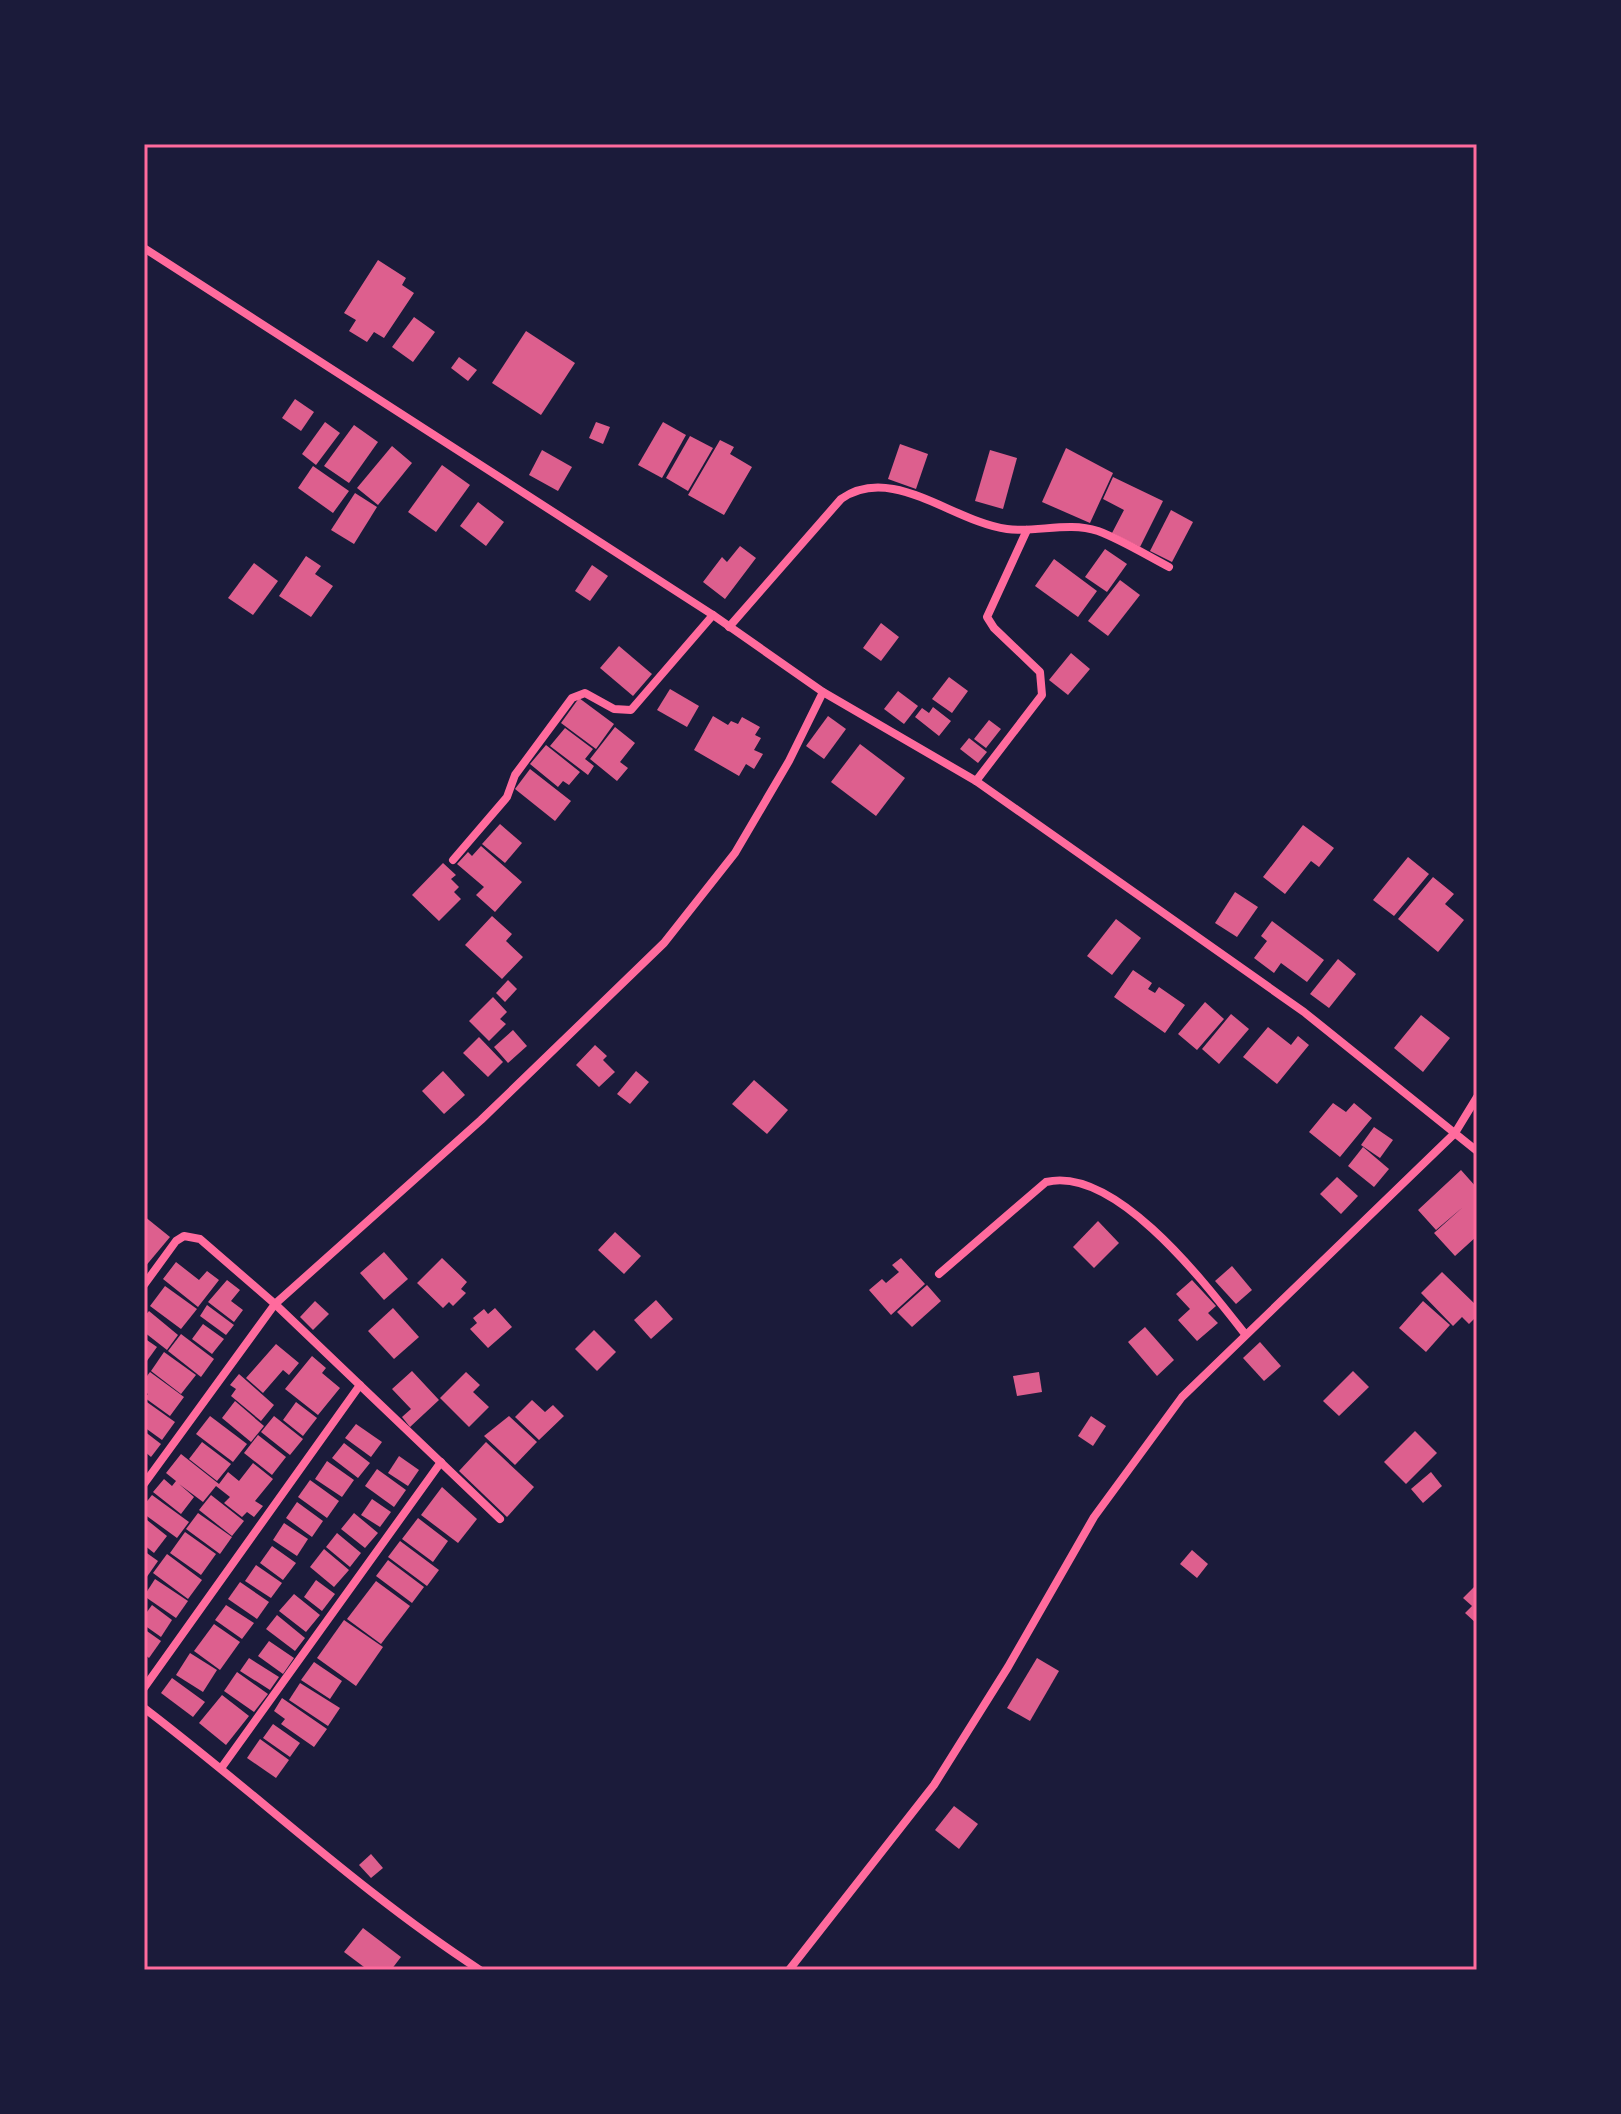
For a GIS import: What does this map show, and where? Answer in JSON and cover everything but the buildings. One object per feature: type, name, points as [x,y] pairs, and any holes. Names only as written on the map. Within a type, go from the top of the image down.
[{"type":"street","points":[[144,248],[713,615],[823,692],[976,781],[1304,1012],[1477,1151]]},
{"type":"street","points":[[729,627],[841,499],[865,486],[893,488],[990,526],[1027,530],[1072,527],[1099,532],[1169,567]]},
{"type":"street","points":[[976,781],[1042,695],[1042,680],[1034,664],[994,628],[987,617],[1027,530]]},
{"type":"street","points":[[453,860],[507,797],[515,775],[572,698],[585,693],[614,709],[631,710],[713,615]]},
{"type":"street","points":[[144,1484],[275,1304],[481,1120],[664,943],[735,853],[789,761],[823,692]]},
{"type":"street","points":[[789,1970],[934,1785],[1008,1667],[1094,1517],[1182,1397],[1455,1133],[1477,1097]]},
{"type":"street","points":[[939,1274],[1046,1182],[1055,1180],[1087,1187],[1144,1221],[1201,1279],[1245,1334]]},
{"type":"street","points":[[144,1285],[176,1241],[192,1236],[275,1304],[500,1519]]},
{"type":"street","points":[[144,1688],[360,1385]]},
{"type":"street","points":[[222,1767],[441,1462]]},
{"type":"street","points":[[144,1708],[222,1767],[377,1898],[480,1970]]}]
